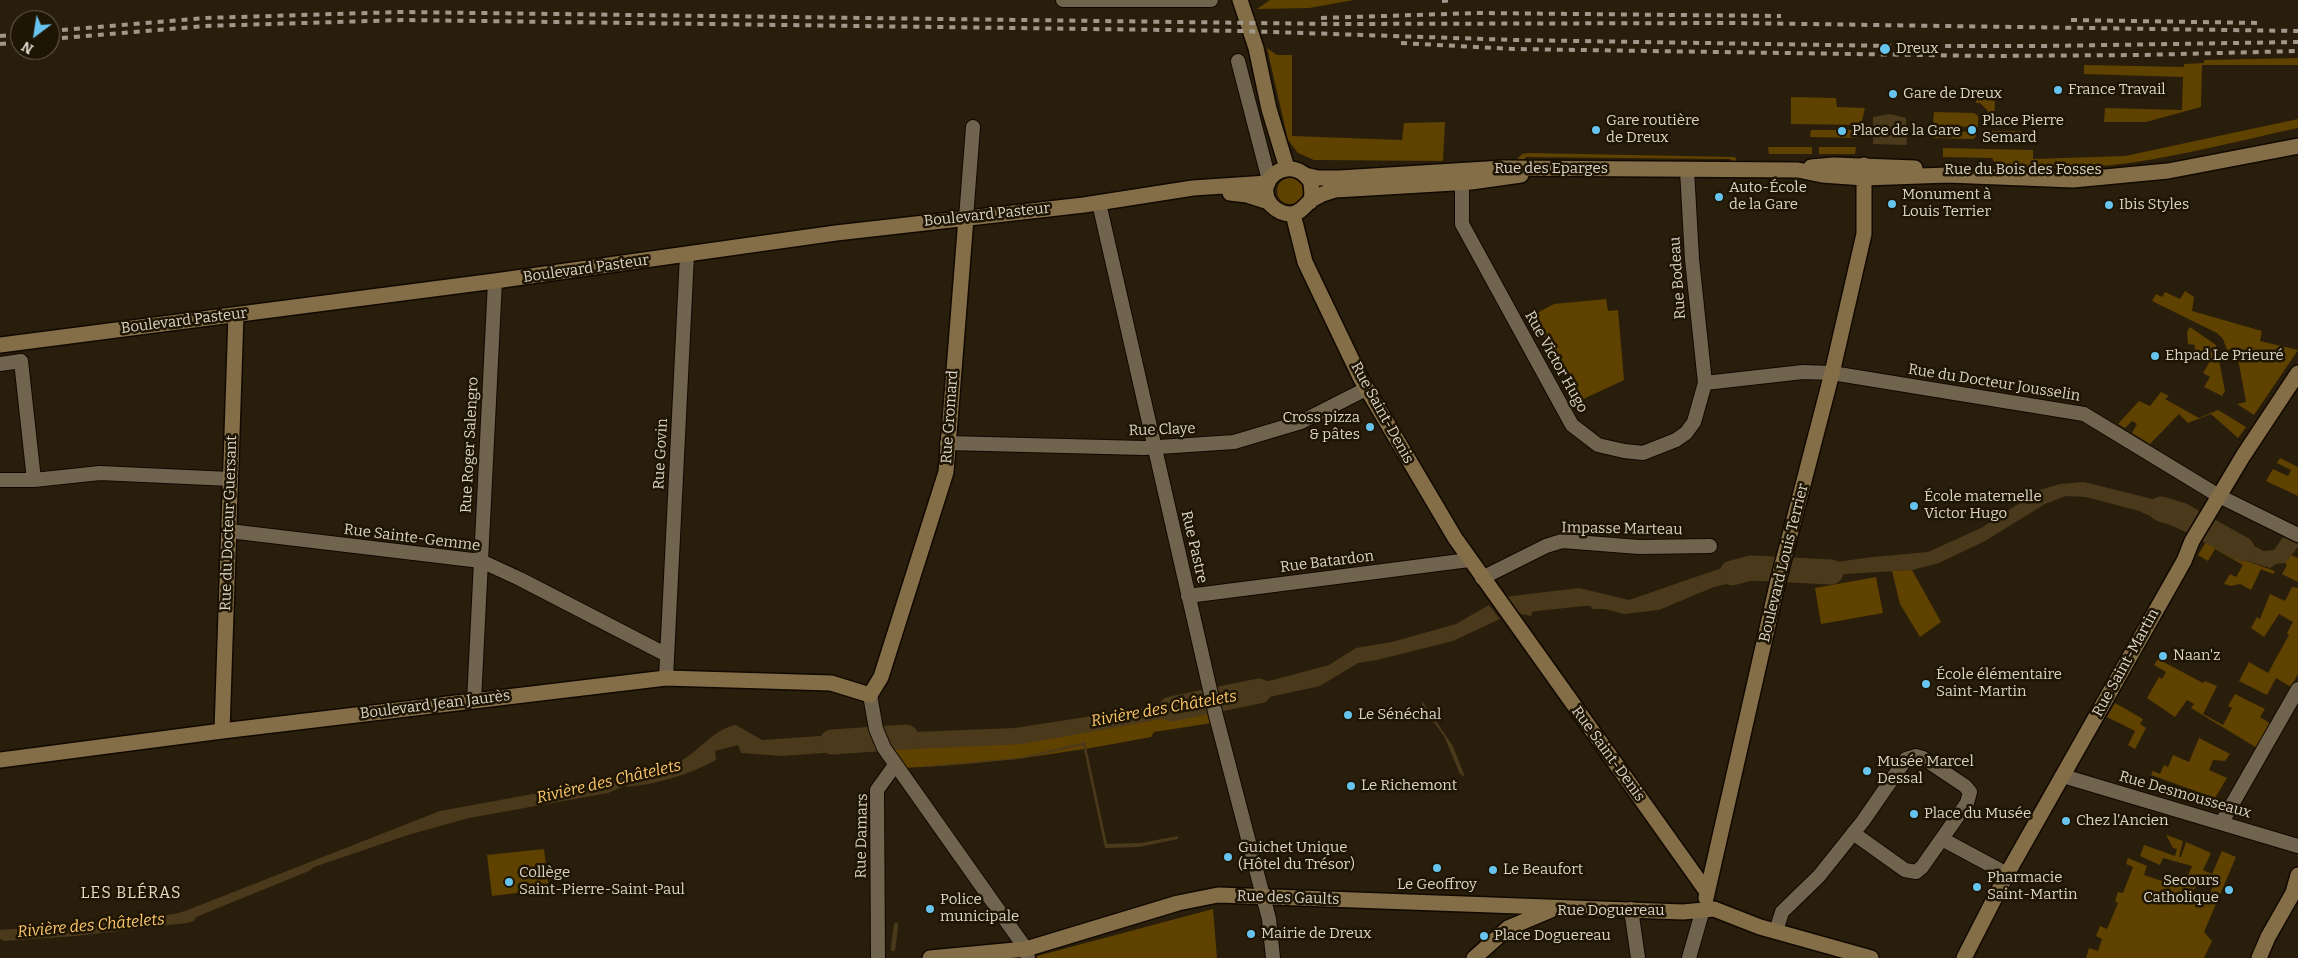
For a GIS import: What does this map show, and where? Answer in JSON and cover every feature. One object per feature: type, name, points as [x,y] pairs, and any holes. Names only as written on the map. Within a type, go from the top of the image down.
[{"type":"street","points":[[1063,0],[1211,0]]},
{"type":"street","points":[[1240,0],[1256,48],[1269,109],[1287,168]]},
{"type":"street","points":[[1238,61],[1268,182]]},
{"type":"street","name":"Rue Gromard","points":[[870,694],[881,677],[946,472],[973,127]]},
{"type":"street","name":"Rue du Bois des Fosses","points":[[1864,172],[1948,170],[2072,174],[2167,165],[2298,138]]},
{"type":"street","name":"Rue du Bois des Fosses","points":[[1864,172],[2073,180],[2168,171],[2298,146]]},
{"type":"street","name":"Rue des Eparges","points":[[1305,175],[1332,178],[1462,176],[1503,168],[1798,170],[1834,165],[1864,172]]},
{"type":"street","points":[[1310,202],[1311,182],[1298,170],[1287,168],[1275,173],[1268,182],[1266,190],[1269,202],[1275,209],[1284,214],[1293,214],[1305,208],[1310,202],[1335,190],[1462,176]]},
{"type":"street","name":"Rue Bodeau","points":[[1687,170],[1692,259],[1705,383]]},
{"type":"street","name":"Boulevard Louis Terrier","points":[[1689,958],[1703,909],[1777,585],[1832,373],[1864,234],[1864,172]]},
{"type":"street","name":"Rue Victor Hugo","points":[[1462,176],[1462,224],[1572,425],[1598,445],[1643,453],[1676,440],[1686,433],[1694,422],[1705,383]]},
{"type":"street","name":"Boulevard Pasteur","points":[[0,345],[495,281],[836,233],[1099,203],[1193,188],[1268,182]]},
{"type":"street","name":"Boulevard Pasteur","points":[[1171,191],[1231,193],[1247,195],[1269,202]]},
{"type":"street","name":"Rue Pastre","points":[[1099,203],[1216,716],[1255,872],[1264,897],[1269,919],[1273,958]]},
{"type":"street","name":"Rue Saint-Denis","points":[[1293,214],[1305,262],[1366,389],[1469,560],[1707,892]]},
{"type":"street","name":"Rue Govin","points":[[668,655],[687,255]]},
{"type":"street","name":"Rue Roger Salengro","points":[[474,701],[495,281]]},
{"type":"street","name":"Rue du Docteur Guersant","points":[[222,731],[236,314]]},
{"type":"street","points":[[0,364],[21,361],[34,480]]},
{"type":"street","points":[[1705,383],[1803,372],[1832,373]]},
{"type":"street","name":"Rue du Docteur Jousselin","points":[[1832,373],[2084,414],[2219,496],[2294,533]]},
{"type":"street","name":"Rue Saint-Martin","points":[[1964,958],[2062,776],[2184,561],[2195,536],[2260,429],[2298,373]]},
{"type":"street","name":"Rue Claye","points":[[947,443],[1155,447],[1234,442],[1301,422],[1366,389]]},
{"type":"street","points":[[0,480],[34,480],[100,473],[230,479]]},
{"type":"street","name":"Rue Sainte-Gemme","points":[[228,532],[481,562],[520,579],[668,655]]},
{"type":"street","name":"Impasse Marteau","points":[[1482,578],[1546,546],[1562,541],[1639,548],[1710,546]]},
{"type":"street","name":"Rue Batardon","points":[[1188,596],[1469,560]]},
{"type":"street","points":[[666,678],[668,655]]},
{"type":"street","name":"Boulevard Jean Jaurès","points":[[0,760],[222,731],[666,678],[831,683],[870,694]]},
{"type":"street","points":[[2222,822],[2298,689]]},
{"type":"street","points":[[870,694],[876,729],[894,765],[1027,954]]},
{"type":"street","points":[[1776,931],[1782,912],[1814,882],[1853,833],[1906,759],[1916,756],[1932,763],[1965,786],[1970,792],[1967,803],[1922,867],[1912,872],[1905,870],[1853,833]]},
{"type":"street","name":"Rue Damars","points":[[878,958],[877,790],[894,765]]},
{"type":"street","name":"Rue Desmousseaux","points":[[2062,776],[2298,846]]},
{"type":"street","points":[[1942,839],[2008,874]]},
{"type":"street","points":[[2258,958],[2290,900],[2298,875]]},
{"type":"street","name":"Rue des Gaults","points":[[930,958],[1027,954],[1178,903],[1218,896],[1557,908]]},
{"type":"street","points":[[2267,958],[2298,900]]},
{"type":"street","name":"Rue Doguereau","points":[[1474,958],[1508,928],[1557,908],[1683,912],[1714,909],[1776,931],[1871,958]]},
{"type":"street","points":[[1631,909],[1638,958]]},
{"type":"shaded area","points":[[1270,0],[1354,0],[1309,8],[1257,9]]},
{"type":"shaded area","points":[[1267,48],[1277,55],[1292,55],[1292,136],[1402,140],[1404,123],[1445,122],[1443,161],[1314,160],[1298,153],[1288,140]]},
{"type":"shaded area","points":[[2298,58],[2298,65],[2202,65],[2201,107],[2146,122],[2104,122],[2105,108],[2182,110],[2183,77],[2084,74],[2084,65],[2184,67],[2184,64],[2204,63],[2204,60]]},
{"type":"shaded area","points":[[1977,96],[1989,96],[1995,100],[1994,126],[1987,126],[1988,111],[1980,103],[1976,103]]},
{"type":"shaded area","points":[[1791,97],[1836,98],[1837,107],[1865,108],[1861,125],[1791,124]]},
{"type":"shaded area","points":[[1934,112],[1974,113],[1978,116],[1978,127],[1933,126]]},
{"type":"shaded area","points":[[2298,119],[2298,128],[2172,156],[2113,165],[2064,168],[1998,168],[1992,158],[1943,157],[1943,148],[2033,150],[2033,159],[2125,156]]},
{"type":"shaded area","points":[[1811,130],[1860,130],[1858,138],[1810,137]]},
{"type":"shaded area","points":[[1933,131],[1976,132],[1976,136],[1974,139],[1933,138]]},
{"type":"shaded area","points":[[1987,131],[2022,131],[2022,139],[1987,139]]},
{"type":"shaded area","points":[[1768,147],[1812,147],[1812,154],[1769,154]]},
{"type":"shaded area","points":[[1819,147],[1856,147],[1855,154],[1819,154]]},
{"type":"shaded area","points":[[1522,154],[1735,157],[1737,161],[1733,164],[1730,159],[1526,157],[1522,163],[1513,163]]},
{"type":"shaded area","points":[[1290,178],[1299,182],[1303,191],[1299,200],[1290,204],[1281,200],[1277,191],[1281,182]]},
{"type":"shaded area","points":[[2185,291],[2194,297],[2192,311],[2262,331],[2260,341],[2298,350],[2254,415],[2237,404],[2246,402],[2236,348],[2227,350],[2223,339],[2217,333],[2152,301],[2156,294],[2162,297],[2165,292],[2180,299]]},
{"type":"shaded area","points":[[1606,299],[1608,311],[1618,310],[1624,380],[1579,401],[1533,315],[1554,304]]},
{"type":"shaded area","points":[[2190,327],[2216,345],[2225,391],[2222,396],[2204,387],[2210,377],[2203,373],[2209,363],[2194,353],[2195,345],[2188,344],[2187,332]]},
{"type":"shaded area","points":[[2161,392],[2169,396],[2165,399],[2199,418],[2218,410],[2246,427],[2238,438],[2211,414],[2188,423],[2179,414],[2150,444],[2132,433],[2137,424],[2132,421],[2125,428],[2118,424],[2139,401],[2150,406]]},
{"type":"shaded area","points":[[2280,458],[2298,467],[2298,496],[2266,481],[2273,469],[2288,476],[2291,470],[2277,463]]},
{"type":"shaded area","points":[[2207,540],[2241,559],[2275,571],[2273,574],[2261,569],[2251,590],[2240,584],[2231,586],[2224,584],[2230,574],[2236,577],[2243,565],[2215,549],[2208,561],[2198,555]]},
{"type":"shaded area","points":[[2291,555],[2298,558],[2298,582],[2282,574],[2287,565],[2285,563]]},
{"type":"shaded area","points":[[1912,570],[1941,622],[1920,637],[1900,604],[1892,571]]},
{"type":"shaded area","points":[[1876,577],[1883,613],[1821,624],[1815,588]]},
{"type":"shaded area","points":[[2292,587],[2298,588],[2298,674],[2291,687],[2276,678],[2267,695],[2239,681],[2249,662],[2268,673],[2289,635],[2287,633],[2293,622],[2279,614],[2264,637],[2251,628],[2257,617],[2260,619],[2270,594],[2285,601]]},
{"type":"shaded area","points":[[2158,659],[2203,683],[2205,681],[2217,686],[2203,714],[2223,725],[2232,708],[2228,706],[2235,694],[2265,709],[2260,717],[2271,724],[2257,748],[2191,708],[2194,704],[2187,700],[2175,717],[2147,698],[2159,677],[2162,679],[2166,672],[2154,665]]},
{"type":"shaded area","points":[[2115,703],[2143,719],[2140,724],[2146,728],[2135,749],[2128,745],[2135,731],[2107,717]]},
{"type":"shaded area","points":[[1208,705],[1212,723],[1154,732],[1151,737],[1120,743],[996,761],[901,768],[885,742],[989,742]]},
{"type":"shaded area","points":[[2199,738],[2230,754],[2225,761],[2213,760],[2209,770],[2227,778],[2215,798],[2151,775],[2153,771],[2160,774],[2164,765],[2168,767],[2173,755],[2189,762]]},
{"type":"shaded area","points":[[2166,835],[2183,841],[2179,857],[2181,857],[2186,842],[2211,853],[2203,870],[2212,874],[2222,851],[2236,857],[2204,932],[2212,941],[2204,958],[2086,958],[2089,948],[2098,951],[2102,939],[2096,936],[2100,926],[2107,929],[2118,903],[2115,901],[2118,892],[2123,893],[2133,867],[2126,864],[2128,858],[2147,866],[2144,875],[2177,886],[2180,878],[2186,880],[2192,866],[2163,858],[2160,865],[2140,856],[2144,845],[2175,856],[2177,849],[2173,848]],"holes":[[[2201,876],[2215,883],[2207,898],[2193,892]]]},
{"type":"shaded area","points":[[544,849],[549,889],[492,896],[487,855]]},
{"type":"shaded area","points":[[1213,909],[1217,958],[1037,958],[1037,956]]},
{"type":"water","points":[[1890,114],[1906,118],[1907,145],[1873,144],[1873,117]]},
{"type":"water","points":[[2084,482],[2185,507],[2196,513],[2186,532],[2139,511],[2086,497],[2066,496],[2045,504],[1985,541],[1939,563],[1912,570],[1797,577],[1799,567],[1928,552],[1981,528],[2040,490],[2060,484]]},
{"type":"water","points":[[2216,524],[2221,527],[2220,529],[2264,551],[2274,550],[2283,537],[2298,544],[2298,547],[2285,563],[2276,564],[2270,568],[2241,559],[2207,540]]},
{"type":"water","points":[[1769,556],[1762,581],[1743,580],[1714,587],[1659,610],[1624,614],[1584,606],[1537,611],[1532,612],[1531,616],[1516,613],[1504,597],[1579,588],[1629,600],[1739,562]]},
{"type":"water","points":[[1489,605],[1500,619],[1453,641],[1358,663],[1320,686],[1228,706],[1224,690],[1273,680],[1329,665],[1356,648],[1392,642],[1456,624]]},
{"type":"water","points":[[1203,695],[1206,711],[1023,744],[893,750],[886,733],[1015,728],[1143,708]]},
{"type":"water","points":[[1422,701],[1453,746],[1465,777],[1460,774],[1444,736],[1422,706]]},
{"type":"water","points":[[736,725],[762,740],[864,733],[865,750],[782,756],[741,753],[738,745],[715,751],[716,760],[673,778],[638,786],[627,787],[626,785],[608,793],[469,818],[408,835],[314,867],[309,871],[196,917],[194,921],[187,923],[76,936],[4,941],[0,939],[0,930],[70,925],[174,914],[185,911],[440,811],[647,773],[675,764],[722,730]]},
{"type":"water","points":[[1085,742],[1107,844],[1141,843],[1178,836],[1178,839],[1139,847],[1105,848],[1083,745],[1020,759],[924,767],[1018,758]]},
{"type":"waterway","name":"Rivière des Châtelets","points":[[2161,509],[2181,515],[2242,549]]},
{"type":"waterway","name":"Rivière des Châtelets","points":[[1732,573],[1751,568],[1831,572]]},
{"type":"waterway","name":"Rivière des Châtelets","points":[[1171,709],[1259,691]]},
{"type":"waterway","name":"Rivière des Châtelets","points":[[832,742],[906,737]]},
{"type":"waterway","points":[[893,949],[896,925]]},
{"type":"railway","points":[[1442,1],[1453,0]]},
{"type":"railway","points":[[60,30],[205,18],[400,12],[1335,24],[1735,23],[2298,31]]},
{"type":"railway","points":[[1321,18],[1477,13],[1781,16]]},
{"type":"railway","points":[[60,38],[205,26],[403,20],[1242,31],[1515,40],[1892,46],[2045,46],[2298,42]]},
{"type":"railway","points":[[2071,20],[2261,23]]},
{"type":"railway","points":[[0,36],[10,35]]},
{"type":"railway","points":[[0,44],[10,43]]},
{"type":"railway","points":[[1401,43],[1514,49],[1989,56],[2298,51]]},
{"type":"place","name":"Dreux","points":[[1885,49]]},
{"type":"place","name":"France Travail","points":[[2058,90]]},
{"type":"place","name":"Gare de Dreux","points":[[1893,94]]},
{"type":"place","name":"Gare routière de Dreux","points":[[1596,130]]},
{"type":"place","name":"Place Pierre Semard","points":[[1972,130]]},
{"type":"place","name":"Place de la Gare","points":[[1842,131]]},
{"type":"place","name":"Auto-École de la Gare","points":[[1719,197]]},
{"type":"place","name":"Monument à Louis Terrier","points":[[1892,204]]},
{"type":"place","name":"Ibis Styles","points":[[2109,205]]},
{"type":"place","name":"Ehpad Le Prieuré","points":[[2155,356]]},
{"type":"place","name":"Cross pizza & pâtes","points":[[1370,427]]},
{"type":"place","name":"École maternelle Victor Hugo","points":[[1914,506]]},
{"type":"place","name":"Naan'z","points":[[2163,656]]},
{"type":"place","name":"École élémentaire Saint-Martin","points":[[1926,684]]},
{"type":"place","name":"Le Sénéchal","points":[[1348,715]]},
{"type":"place","name":"Musée Marcel Dessal","points":[[1867,771]]},
{"type":"place","name":"Le Richemont","points":[[1351,786]]},
{"type":"place","name":"Place du Musée","points":[[1914,814]]},
{"type":"place","name":"Chez l'Ancien","points":[[2066,821]]},
{"type":"place","name":"Guichet Unique (Hôtel du Trésor)","points":[[1228,857]]},
{"type":"place","name":"Le Geoffroy","points":[[1437,868]]},
{"type":"place","name":"Le Beaufort","points":[[1493,870]]},
{"type":"place","name":"Collège Saint-Pierre-Saint-Paul","points":[[509,882]]},
{"type":"place","name":"Pharmacie Saint-Martin","points":[[1977,887]]},
{"type":"place","name":"Secours Catholique","points":[[2229,890]]},
{"type":"place","name":"Police municipale","points":[[930,909]]},
{"type":"place","name":"Mairie de Dreux","points":[[1251,934]]},
{"type":"place","name":"Place Doguereau","points":[[1484,936]]},
{"type":"district","name":"LES BLÉRAS","points":[[131,894]]}]
